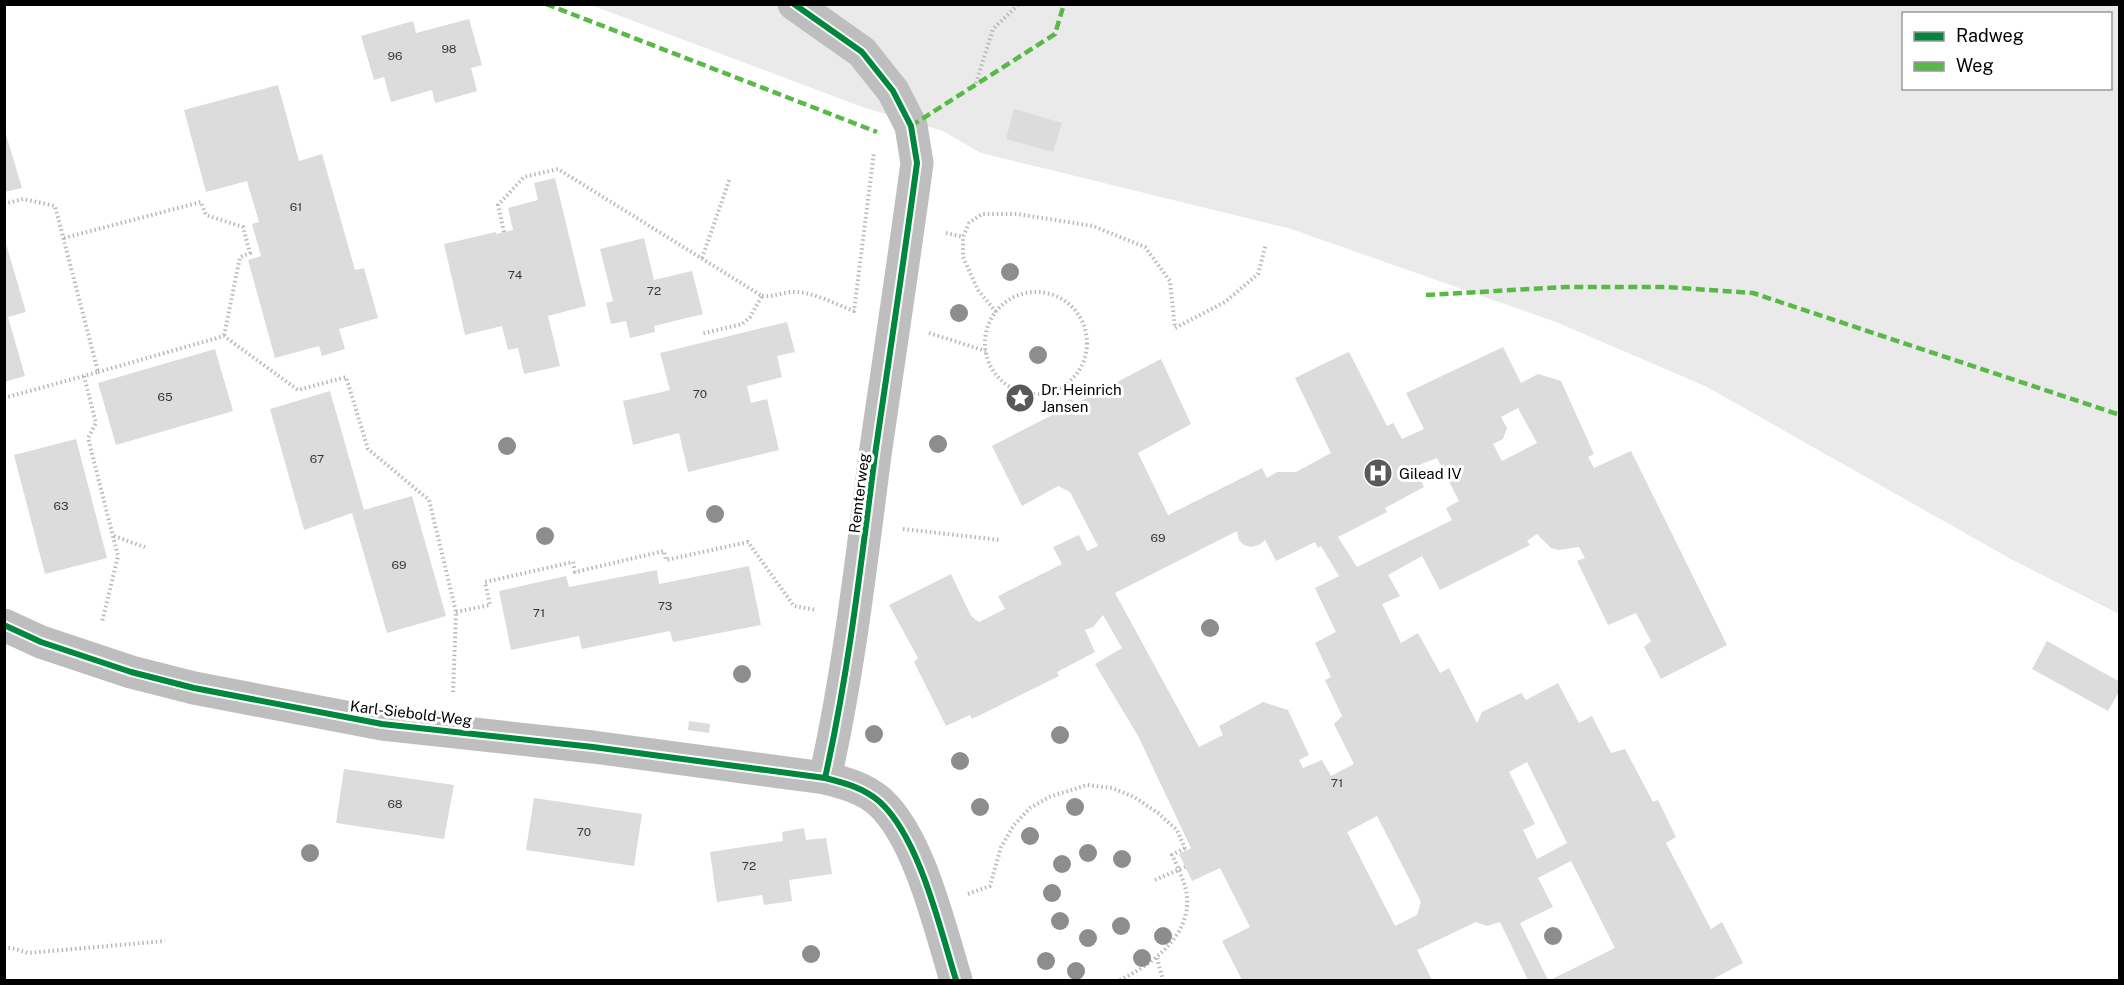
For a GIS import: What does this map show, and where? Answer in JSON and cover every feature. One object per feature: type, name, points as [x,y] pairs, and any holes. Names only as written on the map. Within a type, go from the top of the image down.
[{"type":"street","name":"Remterweg","points":[[794,4],[862,52],[893,91],[911,126],[917,163],[855,616],[837,725],[825,778]]},
{"type":"street","name":"Karl-Siebold-Weg","points":[[4,625],[41,642],[92,660],[204,690],[382,724],[593,747],[825,778]]},
{"type":"street","points":[[825,778],[852,784],[880,802],[906,839],[933,906],[957,981]]},
{"type":"path","points":[[976,83],[993,29],[1019,4]]},
{"type":"path","points":[[504,232],[498,205],[524,177],[558,169],[762,296],[773,297],[789,292],[805,293],[854,311],[875,144]]},
{"type":"path","points":[[702,258],[730,178]]},
{"type":"path","points":[[4,204],[23,199],[55,206],[98,372]]},
{"type":"path","points":[[64,238],[201,202],[206,215],[243,227],[250,253],[240,257],[224,336]]},
{"type":"path","points":[[996,312],[978,290],[963,257],[963,237],[969,223],[982,214],[1017,214],[1093,226],[1145,247],[1170,281],[1175,328],[1225,302],[1258,274],[1266,244]]},
{"type":"path","points":[[1038,292],[1055,296],[1069,304],[1079,316],[1086,330],[1087,347],[1083,363],[1075,377],[1062,387],[1047,393],[1030,394],[1014,389],[1001,380],[991,367],[986,351],[987,331],[996,312],[1008,301],[1022,294],[1038,292]]},
{"type":"path","points":[[701,334],[742,324],[750,316],[762,296]]},
{"type":"path","points":[[894,322],[986,351]]},
{"type":"path","points":[[4,398],[224,336]]},
{"type":"path","points":[[224,336],[298,390],[346,376],[368,449],[429,500],[456,612],[451,731]]},
{"type":"path","points":[[84,376],[96,423],[88,438],[118,556],[92,660]]},
{"type":"path","points":[[907,530],[1000,540]]},
{"type":"path","points":[[113,536],[145,547]]},
{"type":"path","points":[[456,612],[490,604],[485,582],[573,562],[575,572],[664,551],[666,560],[748,542],[794,606],[855,616]]},
{"type":"path","points":[[933,906],[990,886],[1001,847],[1014,825],[1030,808],[1049,797],[1087,785],[1112,788],[1134,797],[1158,813],[1177,830],[1186,849],[1172,854],[1186,891],[1186,910],[1178,931],[1157,958],[1120,981]]},
{"type":"path","points":[[1155,880],[1185,867]]},
{"type":"path","points":[[4,948],[28,953],[165,941]]},
{"type":"path","points":[[1157,958],[1163,981]]},
{"type":"shaded area","points":[[591,5],[2119,5],[2119,614],[2009,558],[1707,387],[1556,322],[1291,229],[981,153],[943,131],[862,107]]},
{"type":"building","points":[[469,19],[482,65],[471,68],[477,91],[435,103],[432,90],[391,102],[384,77],[374,80],[361,36],[413,21],[416,33]]},
{"type":"building","points":[[278,85],[299,161],[322,154],[355,270],[364,268],[378,318],[339,329],[345,349],[322,356],[319,346],[275,358],[248,260],[261,256],[252,224],[259,222],[247,181],[206,192],[184,110]]},
{"type":"building","points":[[1014,109],[1062,123],[1053,152],[1006,139]]},
{"type":"building","points":[[4,128],[22,188],[4,192]]},
{"type":"building","points":[[555,178],[586,306],[548,316],[560,366],[524,374],[518,348],[508,350],[502,326],[465,335],[444,244],[513,230],[508,208],[538,200],[534,183]]},
{"type":"building","points":[[4,237],[26,312],[8,317],[25,376],[4,382]]},
{"type":"building","points":[[644,238],[654,280],[692,271],[703,314],[654,326],[655,332],[630,338],[626,321],[611,324],[606,303],[613,301],[600,249]]},
{"type":"building","points":[[787,322],[795,352],[777,356],[782,377],[747,386],[751,403],[767,399],[779,450],[688,472],[679,433],[633,445],[623,401],[670,390],[660,353]]},
{"type":"building","points":[[1503,347],[1521,383],[1538,374],[1561,381],[1594,454],[1588,457],[1594,468],[1631,451],[1727,645],[1661,679],[1644,647],[1651,641],[1636,613],[1608,625],[1577,561],[1585,558],[1579,547],[1559,550],[1551,548],[1537,534],[1527,541],[1530,545],[1440,590],[1422,556],[1388,575],[1400,596],[1382,604],[1401,643],[1418,633],[1440,673],[1449,668],[1477,723],[1482,712],[1521,693],[1526,700],[1558,683],[1579,723],[1592,716],[1611,753],[1625,749],[1653,802],[1658,800],[1676,837],[1666,843],[1711,929],[1722,922],[1743,963],[1711,980],[1550,980],[1615,948],[1571,861],[1538,878],[1553,907],[1520,923],[1548,980],[1528,980],[1500,922],[1487,926],[1476,922],[1417,950],[1432,980],[1242,980],[1222,941],[1250,927],[1220,868],[1192,881],[1179,854],[1191,848],[1138,736],[1095,664],[1122,648],[1103,615],[1093,627],[1085,630],[1095,652],[1057,672],[1059,676],[972,719],[970,715],[946,726],[914,662],[918,658],[889,605],[951,574],[971,616],[979,622],[1005,609],[998,596],[1062,564],[1053,547],[1079,535],[1087,551],[1098,546],[1070,492],[1058,486],[1022,506],[992,446],[1054,414],[1053,406],[1071,399],[1075,404],[1161,359],[1191,424],[1138,453],[1168,515],[1262,468],[1267,478],[1277,472],[1296,472],[1331,453],[1295,378],[1349,352],[1387,426],[1393,423],[1402,439],[1424,429],[1406,393]],"holes":[[[1518,408],[1537,443],[1502,461],[1493,444],[1503,439],[1507,428],[1501,417]],[[1437,458],[1459,501],[1446,508],[1452,520],[1357,567],[1338,537],[1387,512],[1385,508],[1424,487],[1414,467]],[[1237,531],[1239,540],[1244,545],[1251,547],[1265,540],[1276,561],[1315,542],[1318,548],[1321,546],[1339,576],[1315,588],[1336,632],[1315,643],[1331,677],[1325,680],[1342,716],[1334,724],[1354,764],[1331,776],[1322,760],[1303,768],[1299,760],[1309,755],[1288,710],[1263,702],[1219,726],[1223,735],[1199,747],[1115,593]],[[1527,762],[1567,843],[1537,859],[1523,830],[1535,824],[1509,772]],[[1377,816],[1421,902],[1417,915],[1395,926],[1347,832]]]},
{"type":"building","points":[[215,349],[233,411],[116,445],[98,383]]},
{"type":"building","points":[[330,391],[364,510],[412,496],[446,616],[387,633],[352,513],[304,530],[270,409]]},
{"type":"building","points":[[76,439],[107,558],[45,574],[14,455]]},
{"type":"building","points":[[749,566],[761,625],[673,642],[670,631],[582,649],[579,636],[511,650],[499,591],[566,576],[569,587],[657,570],[659,584]]},
{"type":"building","points":[[2047,641],[2120,682],[2120,690],[2108,711],[2032,669]]},
{"type":"building","points":[[689,721],[710,724],[709,733],[688,730]]},
{"type":"building","points":[[344,769],[454,785],[444,839],[336,823]]},
{"type":"building","points":[[534,798],[642,814],[634,866],[526,850]]},
{"type":"building","points":[[804,828],[806,840],[826,838],[832,874],[789,880],[792,901],[764,905],[762,895],[717,902],[710,852],[783,841],[782,832]]},
{"type":"marked path","points":[[546,4],[877,132]]},
{"type":"marked path","points":[[911,126],[1055,34],[1064,4]]},
{"type":"marked path","points":[[1426,295],[1565,287],[1666,287],[1753,293],[2120,415]]},
{"type":"cycle path","points":[[794,4],[862,52],[893,91],[911,126],[917,163],[854,617],[825,778]]},
{"type":"cycle path","points":[[4,625],[41,642],[131,672],[194,688],[382,724],[593,747],[825,778],[854,787],[880,802],[894,818],[906,838],[927,886],[956,980]]},
{"type":"place","name":"Dr. Heinrich Jansen","points":[[1020,398]]},
{"type":"place","name":"Gilead IV","points":[[1378,473]]}]
